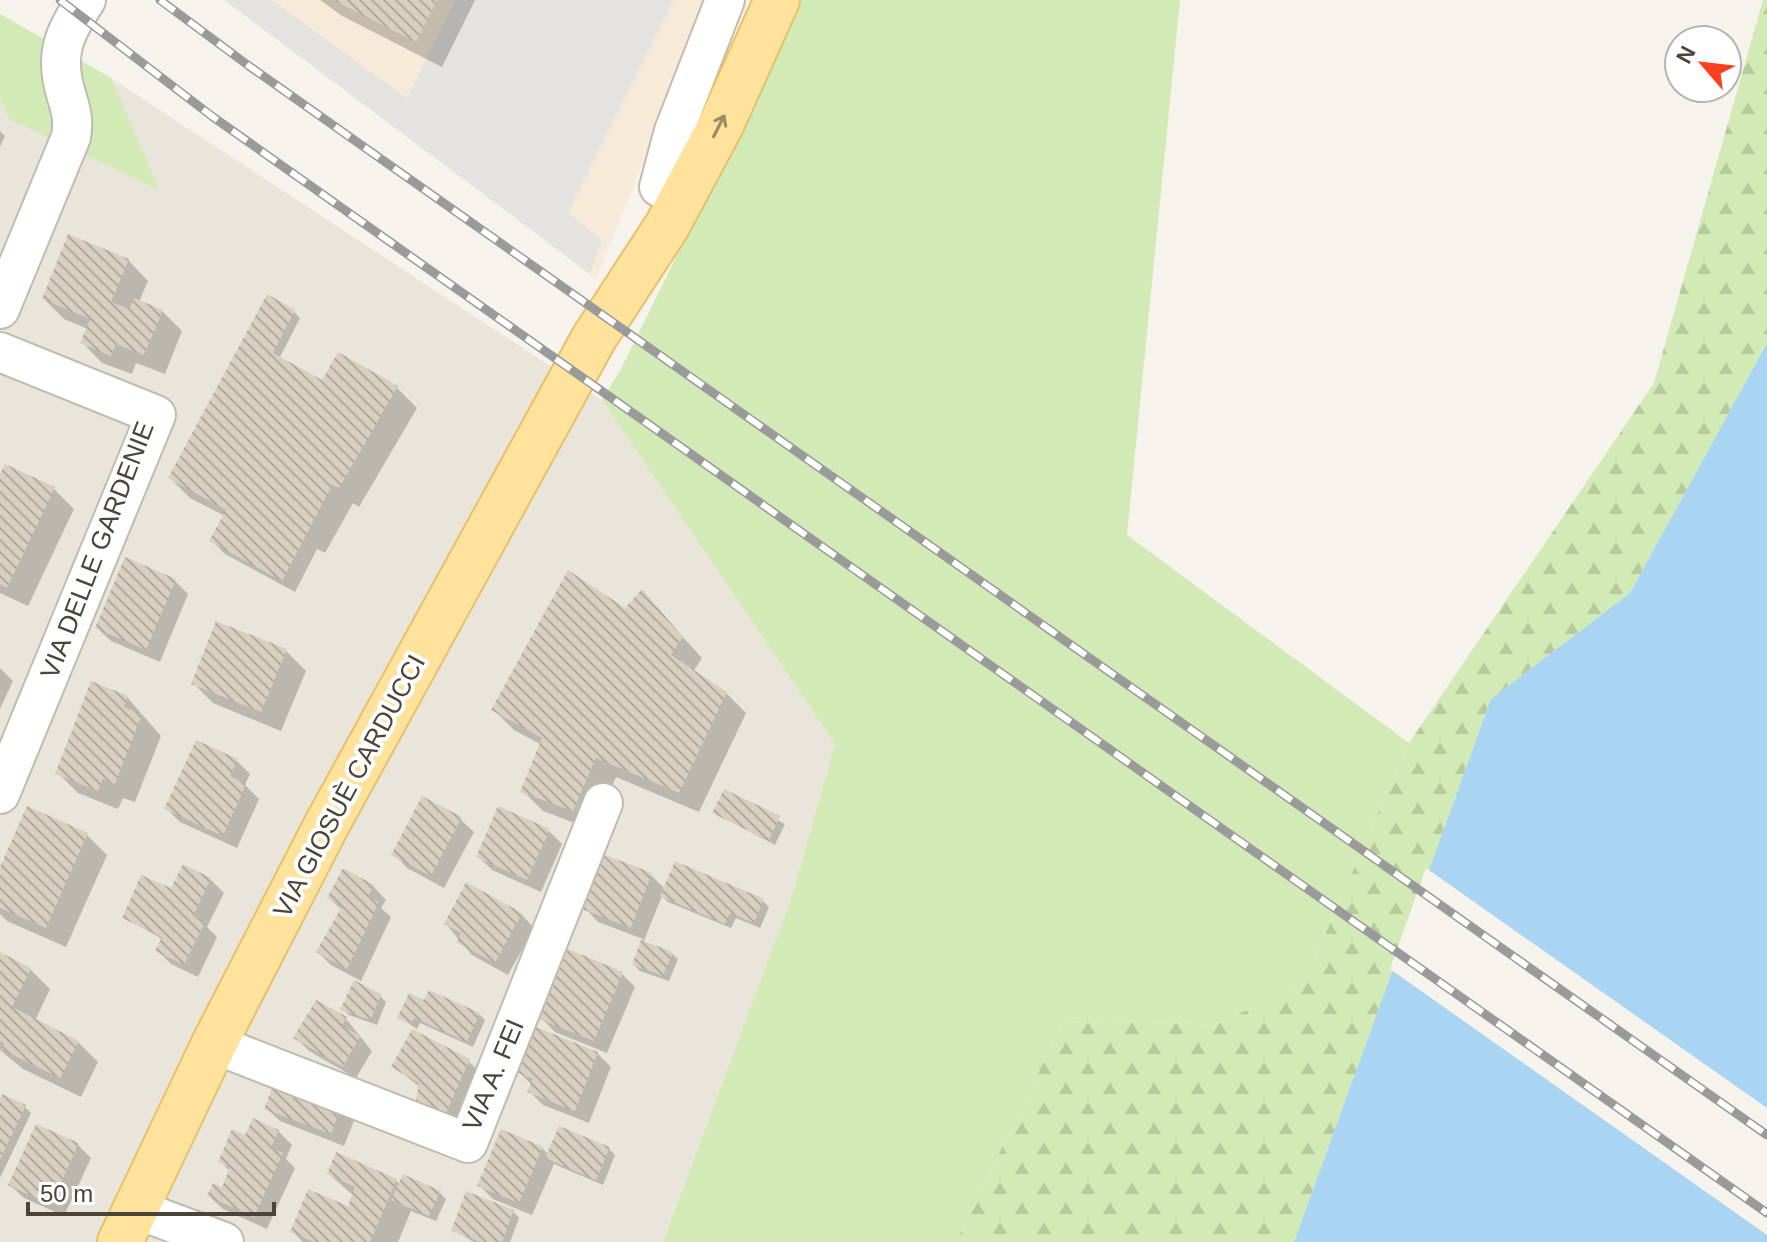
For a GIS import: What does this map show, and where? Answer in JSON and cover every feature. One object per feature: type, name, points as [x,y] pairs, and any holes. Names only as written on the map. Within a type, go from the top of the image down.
[{"type":"main road","points":[[594,338],[630,247],[744,0]]},
{"type":"main road","points":[[594,338],[667,226],[721,125],[777,0]]},
{"type":"main road","name":"VIA GIOSUÈ CARDUCCI","points":[[128,1225],[214,1044],[326,826],[594,338]]},
{"type":"street","points":[[0,309],[71,137],[74,120],[58,59],[67,28],[86,0]]},
{"type":"street","points":[[659,187],[674,131],[725,0]]},
{"type":"street","name":"VIA DELLE GARDENIE","points":[[0,352],[156,415],[0,794]]},
{"type":"street","name":"VIA A. FEI","points":[[214,1044],[468,1143],[603,803]]},
{"type":"street","points":[[128,1225],[224,1242]]},
{"type":"shaded area","points":[[224,0],[272,0],[407,98],[455,0],[674,0],[568,213],[602,240],[590,274]]},
{"type":"shaded area","points":[[229,0],[709,0],[596,279]]},
{"type":"shaded area","points":[[0,14],[111,78],[602,400],[835,744],[791,899],[663,1242],[0,1242]]},
{"type":"green space","points":[[797,0],[1180,0],[1127,535],[1409,743],[1303,985],[1214,1025],[1065,1018],[956,1242],[663,1242],[791,899],[835,744],[602,400],[622,367],[770,66]]},
{"type":"green space","points":[[1763,0],[1767,0],[1767,343],[1630,593],[1491,699],[1294,1242],[956,1242],[1065,1018],[1214,1025],[1303,985],[1409,743],[1654,383],[1733,104],[1743,104],[1743,70]]},
{"type":"green space","points":[[0,14],[111,78],[159,190],[10,119],[0,98]]},
{"type":"water","points":[[1767,343],[1767,1242],[1294,1242],[1491,699],[1630,593]]},
{"type":"pier","points":[[1426,868],[1767,1108],[1767,1235],[1390,969]]},
{"type":"building","points":[[333,0],[437,0],[416,42]]},
{"type":"building","points":[[68,234],[129,259],[111,302],[129,309],[134,298],[163,310],[144,355],[116,344],[111,356],[80,343],[90,319],[42,299]]},
{"type":"building","points":[[267,294],[295,310],[273,353],[322,380],[338,352],[398,386],[339,488],[332,485],[282,581],[209,541],[226,510],[168,478]]},
{"type":"building","points":[[5,464],[55,487],[7,588],[0,584],[0,474]]},
{"type":"building","points":[[125,557],[176,579],[146,650],[95,628]]},
{"type":"building","points":[[568,570],[625,608],[642,589],[683,637],[671,655],[727,692],[679,793],[596,758],[573,811],[520,792],[542,738],[491,710]]},
{"type":"building","points":[[216,621],[287,649],[261,712],[191,684]]},
{"type":"building","points":[[91,681],[128,696],[124,707],[142,714],[115,784],[103,779],[98,791],[55,774]]},
{"type":"building","points":[[196,740],[238,759],[230,776],[246,784],[223,836],[164,809]]},
{"type":"building","points":[[724,789],[780,816],[769,841],[712,813]]},
{"type":"building","points":[[422,796],[462,817],[431,876],[391,855]]},
{"type":"building","points":[[27,806],[88,833],[46,928],[0,908],[0,867]]},
{"type":"building","points":[[498,806],[550,829],[527,880],[476,857]]},
{"type":"building","points":[[603,854],[652,873],[631,928],[582,909]]},
{"type":"building","points":[[675,861],[764,899],[754,923],[730,913],[725,924],[660,896]]},
{"type":"building","points":[[183,864],[211,878],[193,916],[205,922],[184,965],[155,951],[162,937],[122,918],[141,875],[171,888]]},
{"type":"building","points":[[343,868],[374,885],[368,897],[379,902],[347,969],[316,952],[342,906],[327,898]]},
{"type":"building","points":[[466,882],[522,913],[495,963],[456,942],[461,933],[444,924]]},
{"type":"building","points":[[641,940],[673,952],[663,976],[632,965]]},
{"type":"building","points":[[568,949],[623,972],[594,1041],[539,1019]]},
{"type":"building","points":[[0,952],[31,968],[12,1007],[79,1041],[60,1078],[1,1049],[4,1043],[0,1041]]},
{"type":"building","points":[[354,980],[381,994],[371,1020],[340,1010]]},
{"type":"building","points":[[429,990],[480,1013],[467,1042],[414,1018],[410,1024],[397,1018],[409,993],[424,1000]]},
{"type":"building","points":[[316,1000],[347,1017],[342,1026],[360,1036],[343,1067],[293,1038]]},
{"type":"building","points":[[536,1027],[598,1052],[575,1111],[527,1092],[533,1079],[518,1073]]},
{"type":"building","points":[[412,1029],[470,1059],[445,1116],[415,1105],[419,1083],[391,1067]]},
{"type":"building","points":[[276,1078],[342,1103],[331,1134],[264,1109]]},
{"type":"building","points":[[2,1094],[26,1105],[0,1160],[0,1099]]},
{"type":"building","points":[[253,1118],[279,1130],[271,1148],[283,1153],[254,1217],[207,1196],[213,1183],[222,1187],[230,1167],[218,1162],[232,1129],[245,1135]]},
{"type":"building","points":[[36,1124],[79,1143],[51,1205],[8,1185]]},
{"type":"building","points":[[559,1126],[610,1147],[596,1180],[545,1158]]},
{"type":"building","points":[[501,1129],[543,1147],[519,1203],[477,1186]]},
{"type":"building","points":[[336,1152],[397,1179],[370,1242],[314,1242],[290,1232],[308,1189],[348,1206],[355,1187],[327,1174]]},
{"type":"building","points":[[403,1174],[441,1191],[429,1216],[391,1200]]},
{"type":"building","points":[[466,1191],[514,1210],[502,1242],[480,1242],[451,1231]]},
{"type":"railway","points":[[60,0],[213,117],[1767,1213]]},
{"type":"railway","points":[[160,0],[249,66],[1767,1135]]}]
